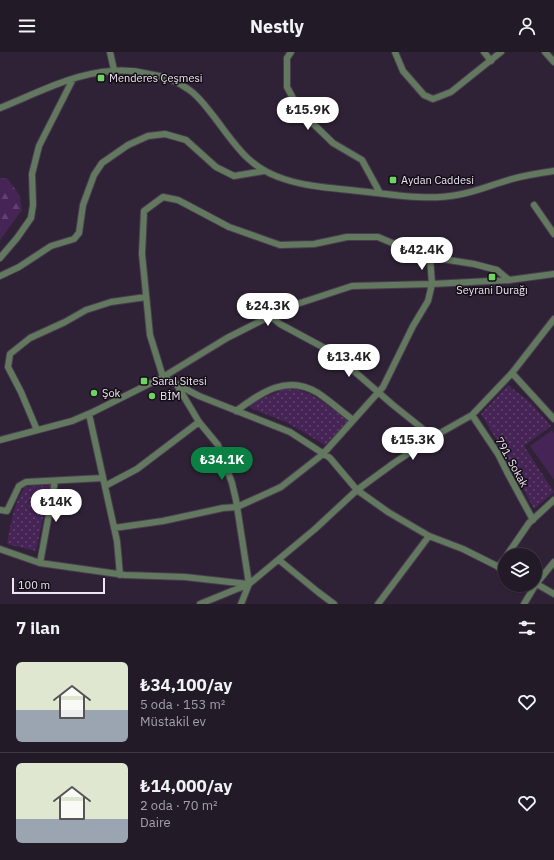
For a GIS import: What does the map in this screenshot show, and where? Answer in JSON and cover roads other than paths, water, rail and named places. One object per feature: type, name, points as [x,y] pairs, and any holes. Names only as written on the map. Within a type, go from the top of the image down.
[{"type":"street","points":[[110,52],[114,70]]},
{"type":"street","points":[[291,52],[287,58],[287,87],[300,111],[333,143],[362,160],[380,193]]},
{"type":"street","points":[[394,52],[403,72],[424,95],[433,99],[451,92],[501,52]]},
{"type":"street","points":[[484,52],[491,61]]},
{"type":"street","points":[[545,52],[554,62]]},
{"type":"street","points":[[0,108],[73,79],[114,70],[142,72],[178,82],[190,90],[236,146],[253,164],[264,171],[304,185],[380,193],[446,197],[471,192],[527,175],[554,171]]},
{"type":"street","points":[[0,258],[31,218],[33,205],[32,174],[39,146],[73,79]]},
{"type":"street","points":[[0,276],[19,267],[51,246],[74,239],[79,233],[83,205],[94,175],[102,163],[128,145],[148,136],[165,134],[186,140],[216,167],[234,176],[264,171]]},
{"type":"street","points":[[498,567],[462,549],[429,536],[388,512],[357,490],[330,458],[290,432],[199,396],[163,377],[150,334],[142,254],[144,211],[163,197],[178,200],[229,227],[280,245],[314,244],[347,237],[378,237],[423,256],[474,264],[497,270],[509,280]]},
{"type":"street","points":[[534,206],[554,234]]},
{"type":"street","points":[[114,528],[163,521],[223,508],[237,507],[282,487],[323,454],[383,387],[413,326],[428,301],[432,284],[430,257]]},
{"type":"street","points":[[0,440],[72,421],[88,414],[163,377],[227,338],[288,307],[352,286],[509,280],[554,274]]},
{"type":"street","points":[[37,430],[21,392],[8,367],[10,354],[30,338],[65,322],[86,310],[111,302],[146,297]]},
{"type":"street","points":[[270,316],[280,324],[332,352],[379,391],[393,405],[433,437]]},
{"type":"street","points":[[200,604],[249,584],[315,529],[357,490],[433,437],[472,415],[512,373],[554,318]]},
{"type":"street","points":[[512,373],[554,420]]},
{"type":"street","points":[[177,385],[199,422],[218,445],[232,483],[249,584],[241,604]]},
{"type":"street","points":[[236,410],[254,398],[273,389],[283,385],[293,385],[307,388],[318,393],[353,420]]},
{"type":"street","points":[[88,414],[117,541],[120,575]]},
{"type":"street","name":"791. Sokak","points":[[472,415],[498,454],[533,520]]},
{"type":"street","points":[[105,486],[137,469],[199,422]]},
{"type":"street","points":[[0,510],[7,511],[20,486],[26,482],[103,478]]},
{"type":"street","points":[[40,562],[56,481]]},
{"type":"street","points":[[512,548],[533,520],[554,500]]},
{"type":"street","points":[[378,604],[429,536]]},
{"type":"street","points":[[0,549],[40,562],[120,575],[185,577],[249,584]]},
{"type":"street","points":[[279,560],[334,604]]},
{"type":"street","points":[[542,577],[554,562]]},
{"type":"street","points":[[542,587],[554,594]]},
{"type":"street","points":[[524,604],[531,592]]},
{"type":"place","name":"Menderes Çeşmesi","points":[[101,78]]},
{"type":"place","name":"Aydan Caddesi","points":[[393,180]]},
{"type":"place","name":"Seyrani Durağı","points":[[492,277]]},
{"type":"place","name":"Saral Sitesi","points":[[144,381]]},
{"type":"place","name":"Şok","points":[[94,393]]},
{"type":"place","name":"BİM","points":[[152,396]]}]
